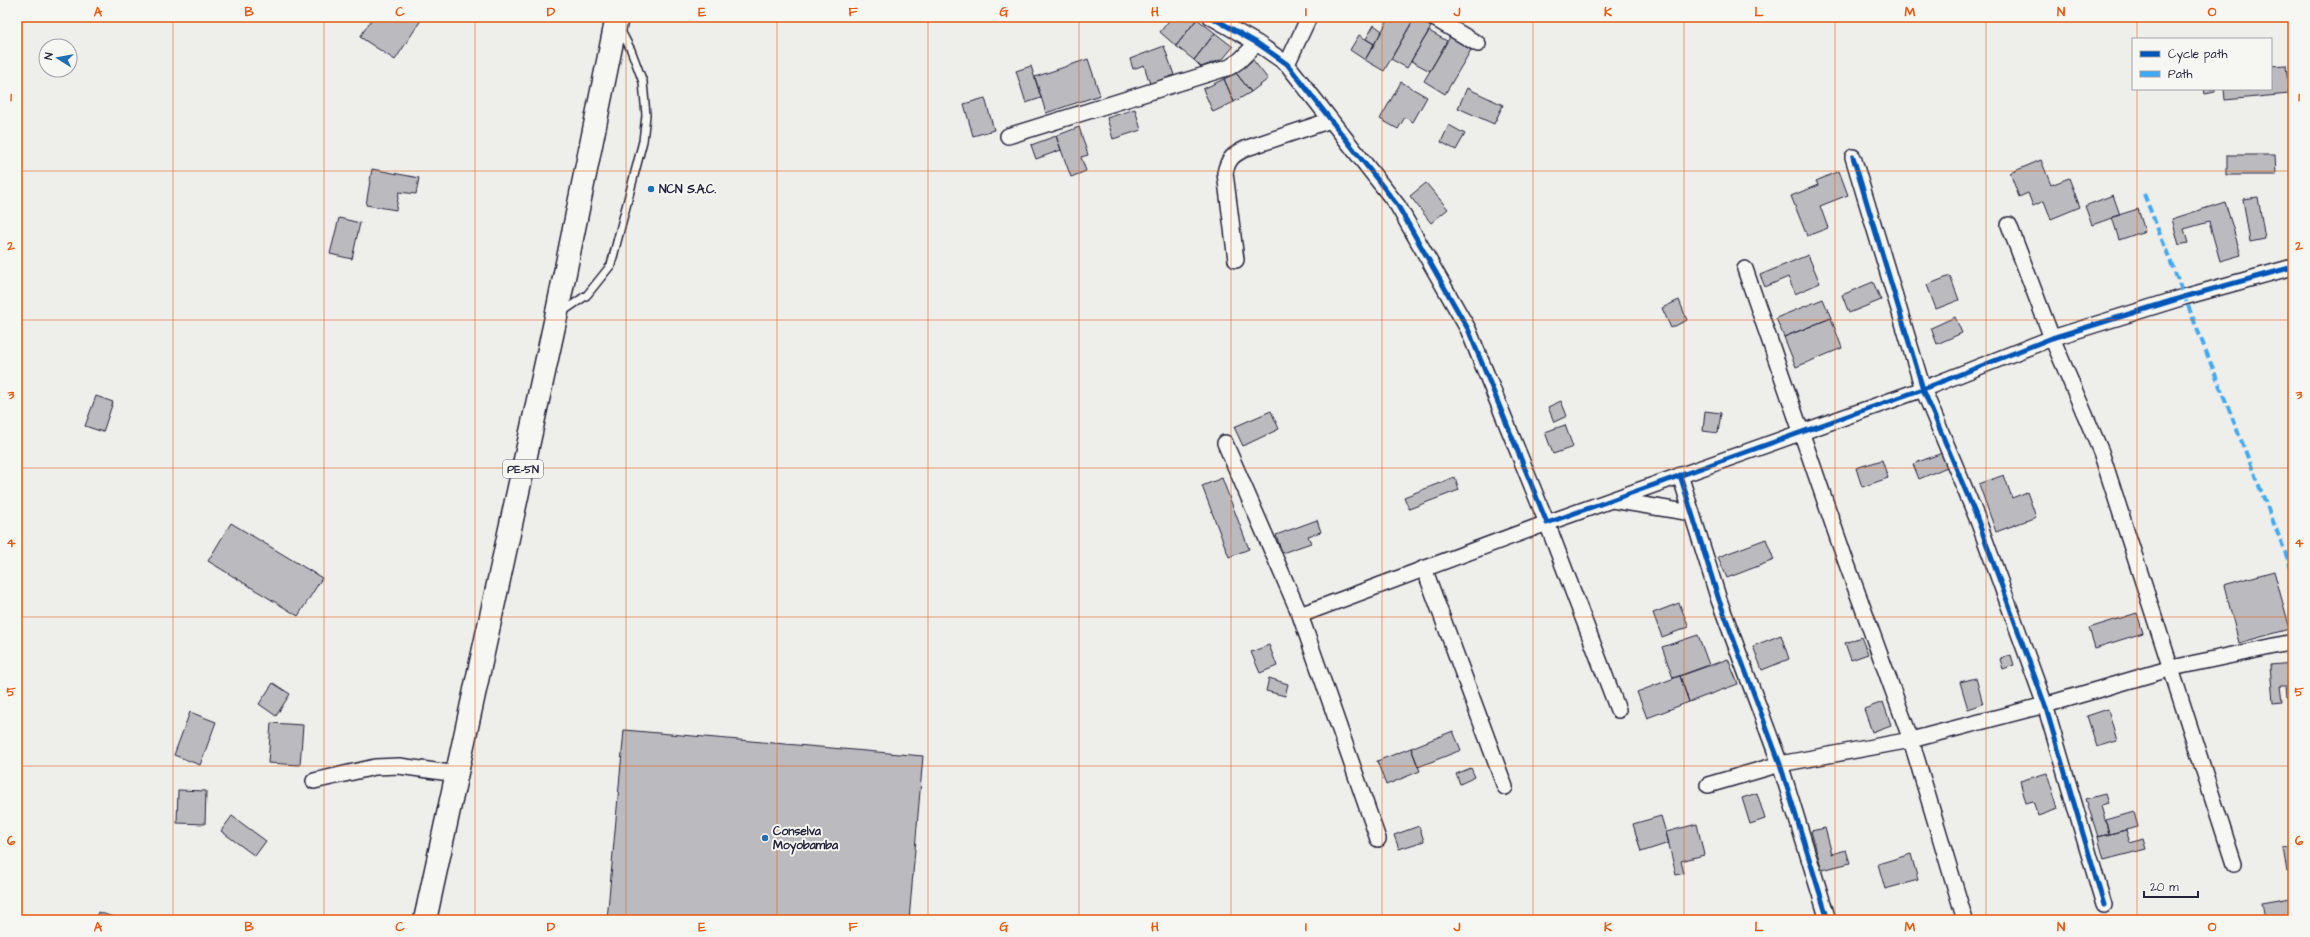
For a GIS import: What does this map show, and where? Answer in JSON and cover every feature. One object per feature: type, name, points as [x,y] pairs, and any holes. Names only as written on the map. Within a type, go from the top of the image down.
[{"type":"highway","name":"PE-5N","points":[[425,920],[556,317],[617,20]]},
{"type":"street","points":[[1211,17],[1257,43],[1287,64],[1398,206],[1468,329],[1547,523],[1618,710]]},
{"type":"street","points":[[1287,64],[1309,17]]},
{"type":"street","points":[[1432,17],[1478,44]]},
{"type":"street","points":[[1008,136],[1230,67],[1240,60],[1257,43]]},
{"type":"street","points":[[1236,260],[1225,173],[1227,162],[1234,154],[1247,148],[1331,120]]},
{"type":"street","points":[[1853,157],[1923,389],[1977,518],[2045,705],[2104,905]]},
{"type":"street","points":[[2009,225],[2052,338],[2101,452],[2172,668],[2234,864]]},
{"type":"street","points":[[1300,615],[1611,499],[1800,431],[1923,389],[2052,338],[2184,297],[2293,267]]},
{"type":"street","points":[[1745,269],[1800,431],[1911,740],[1965,920]]},
{"type":"street","points":[[1225,443],[1300,615],[1378,839]]},
{"type":"street","points":[[1680,474],[1719,600],[1780,764],[1828,920]]},
{"type":"street","points":[[1611,499],[1692,513]]},
{"type":"street","points":[[1424,568],[1505,787]]},
{"type":"street","points":[[1708,784],[1780,764],[1911,740],[2045,705],[2172,668],[2293,642]]},
{"type":"street","points":[[314,781],[375,767],[399,766],[456,774]]},
{"type":"lane","points":[[556,317],[587,295],[611,265],[643,141],[646,115],[643,82],[631,50],[617,20]]},
{"type":"building","points":[[373,17],[423,17],[395,60],[360,37]]},
{"type":"building","points":[[1172,17],[1197,19],[1176,46],[1160,32]]},
{"type":"building","points":[[1390,17],[1415,17],[1384,71],[1365,60]]},
{"type":"building","points":[[1415,17],[1431,27],[1407,68],[1391,59]]},
{"type":"building","points":[[1197,19],[1215,33],[1194,60],[1176,46]]},
{"type":"building","points":[[1374,25],[1382,31],[1374,44],[1366,39]]},
{"type":"building","points":[[1429,31],[1447,41],[1430,71],[1411,61]]},
{"type":"building","points":[[1215,33],[1233,47],[1223,59],[1201,67],[1194,60]]},
{"type":"building","points":[[1359,35],[1374,44],[1365,60],[1350,50]]},
{"type":"building","points":[[1450,37],[1471,50],[1445,94],[1424,81]]},
{"type":"building","points":[[1164,46],[1174,75],[1150,84],[1144,65],[1133,69],[1130,59]]},
{"type":"building","points":[[1088,59],[1100,95],[1046,113],[1035,77]]},
{"type":"building","points":[[1253,60],[1268,79],[1251,92],[1236,73]]},
{"type":"building","points":[[2286,65],[2289,94],[2225,100],[2224,90],[2272,90],[2272,66]]},
{"type":"building","points":[[1031,66],[1041,98],[1026,103],[1016,71]]},
{"type":"building","points":[[1236,73],[1251,92],[1234,102],[1224,79]]},
{"type":"building","points":[[1224,79],[1234,102],[1213,112],[1203,89]]},
{"type":"building","points":[[1401,82],[1427,97],[1413,122],[1405,117],[1398,129],[1380,119]]},
{"type":"building","points":[[1467,88],[1503,105],[1494,124],[1458,108]]},
{"type":"building","points":[[2204,90],[2215,90],[2215,92],[2205,94]]},
{"type":"building","points":[[985,98],[994,130],[973,136],[964,104]]},
{"type":"building","points":[[1135,109],[1141,130],[1113,139],[1107,118]]},
{"type":"building","points":[[1449,125],[1465,134],[1456,150],[1441,142]]},
{"type":"building","points":[[1079,127],[1088,155],[1081,157],[1086,171],[1071,177],[1056,136]]},
{"type":"building","points":[[1056,136],[1061,150],[1036,159],[1031,145]]},
{"type":"building","points":[[2227,155],[2275,155],[2276,175],[2227,175]]},
{"type":"building","points":[[2041,160],[2051,185],[2069,178],[2080,207],[2051,219],[2044,201],[2033,206],[2028,193],[2019,197],[2010,173]]},
{"type":"building","points":[[372,169],[419,178],[416,194],[399,192],[396,210],[366,205]]},
{"type":"building","points":[[1839,171],[1848,195],[1820,206],[1828,228],[1807,236],[1791,196],[1818,185],[1816,181]]},
{"type":"building","points":[[1426,183],[1448,209],[1431,223],[1410,196]]},
{"type":"building","points":[[2113,195],[2120,215],[2092,225],[2085,206]]},
{"type":"building","points":[[2258,197],[2265,239],[2250,242],[2243,199]]},
{"type":"building","points":[[2225,202],[2241,255],[2220,261],[2209,222],[2184,229],[2188,243],[2179,245],[2172,219]]},
{"type":"building","points":[[2138,209],[2145,231],[2119,240],[2112,217]]},
{"type":"building","points":[[339,218],[360,223],[352,259],[330,254]]},
{"type":"building","points":[[1808,255],[1820,283],[1795,294],[1788,277],[1765,287],[1760,275]]},
{"type":"building","points":[[1950,276],[1959,300],[1936,309],[1927,285]]},
{"type":"building","points":[[1873,282],[1881,300],[1849,313],[1842,295]]},
{"type":"building","points":[[1823,299],[1831,318],[1784,337],[1776,318]]},
{"type":"building","points":[[1679,300],[1687,320],[1671,328],[1662,308]]},
{"type":"building","points":[[1955,317],[1962,333],[1937,344],[1931,328]]},
{"type":"building","points":[[1831,318],[1842,348],[1796,367],[1784,337]]},
{"type":"building","points":[[96,396],[113,402],[103,432],[85,426]]},
{"type":"building","points":[[1561,401],[1567,416],[1554,422],[1548,407]]},
{"type":"building","points":[[1271,411],[1279,429],[1243,446],[1234,427]]},
{"type":"building","points":[[1705,411],[1721,413],[1718,433],[1703,431]]},
{"type":"building","points":[[1565,425],[1573,447],[1553,454],[1545,432]]},
{"type":"building","points":[[1942,453],[1947,467],[1919,479],[1913,464]]},
{"type":"building","points":[[1882,460],[1888,478],[1862,487],[1856,468]]},
{"type":"building","points":[[2004,475],[2012,498],[2027,492],[2036,517],[1996,532],[1979,484]]},
{"type":"building","points":[[1455,477],[1459,490],[1409,509],[1404,497]]},
{"type":"building","points":[[1222,478],[1249,549],[1229,557],[1202,486]]},
{"type":"building","points":[[1317,520],[1321,532],[1308,536],[1311,543],[1282,553],[1276,535]]},
{"type":"building","points":[[231,523],[322,578],[298,616],[208,561]]},
{"type":"building","points":[[1766,539],[1774,560],[1727,578],[1718,557]]},
{"type":"building","points":[[2274,571],[2290,629],[2239,643],[2224,585]]},
{"type":"building","points":[[1679,603],[1689,627],[1662,637],[1653,613]]},
{"type":"building","points":[[2137,613],[2143,633],[2095,648],[2089,628]]},
{"type":"building","points":[[1698,635],[1709,665],[1673,678],[1662,647]]},
{"type":"building","points":[[1781,635],[1789,659],[1762,670],[1753,646]]},
{"type":"building","points":[[1861,637],[1868,654],[1851,660],[1845,643]]},
{"type":"building","points":[[1269,645],[1277,666],[1260,673],[1251,652]]},
{"type":"building","points":[[2011,655],[2014,665],[2003,669],[2000,659]]},
{"type":"building","points":[[1728,659],[1738,684],[1689,702],[1680,676]]},
{"type":"building","points":[[2293,663],[2293,697],[2287,697],[2286,686],[2280,686],[2282,702],[2273,703],[2270,665]]},
{"type":"building","points":[[1680,676],[1689,702],[1647,718],[1637,692]]},
{"type":"building","points":[[1269,678],[1288,684],[1285,696],[1266,691]]},
{"type":"building","points":[[1976,678],[1983,704],[1968,709],[1960,682]]},
{"type":"building","points":[[273,683],[290,694],[276,716],[259,704]]},
{"type":"building","points":[[1883,702],[1891,725],[1872,732],[1864,709]]},
{"type":"building","points":[[2108,709],[2117,741],[2097,747],[2087,716]]},
{"type":"building","points":[[190,712],[216,722],[200,765],[174,755]]},
{"type":"building","points":[[271,723],[303,725],[300,765],[268,763]]},
{"type":"building","name":"Conselva Moyobamba","points":[[624,730],[923,756],[909,920],[607,920]]},
{"type":"building","points":[[1453,731],[1461,750],[1418,767],[1411,748]]},
{"type":"building","points":[[1411,748],[1420,771],[1386,785],[1377,761]]},
{"type":"building","points":[[1471,768],[1475,777],[1460,784],[1456,774]]},
{"type":"building","points":[[2047,773],[2058,809],[2038,816],[2033,801],[2026,803],[2020,781]]},
{"type":"building","points":[[178,790],[206,791],[205,824],[177,823]]},
{"type":"building","points":[[1757,793],[1765,819],[1750,824],[1742,798]]},
{"type":"building","points":[[2105,794],[2108,804],[2101,806],[2109,834],[2098,837],[2086,799]]},
{"type":"building","points":[[2134,812],[2138,827],[2109,834],[2106,820]]},
{"type":"building","points":[[232,816],[266,841],[255,856],[221,831]]},
{"type":"building","points":[[1661,816],[1669,843],[1641,852],[1633,824]]},
{"type":"building","points":[[1697,824],[1704,855],[1681,861],[1684,873],[1676,875],[1666,832]]},
{"type":"building","points":[[1419,826],[1424,841],[1399,849],[1394,835]]},
{"type":"building","points":[[1825,828],[1832,854],[1846,850],[1850,863],[1822,870],[1811,831]]},
{"type":"building","points":[[2126,830],[2130,843],[2143,839],[2146,849],[2104,860],[2098,837]]},
{"type":"building","points":[[2293,847],[2293,871],[2287,872],[2283,848]]},
{"type":"building","points":[[1911,854],[1918,880],[1885,889],[1878,864]]},
{"type":"building","points":[[2291,898],[2293,917],[2265,920],[2262,903]]},
{"type":"building","points":[[98,912],[122,920],[95,920]]},
{"type":"marked path","points":[[2144,194],[2293,572]]},
{"type":"cycle path","points":[[1211,17],[1257,43],[1287,64],[1398,206],[1468,329],[1547,523],[1923,389],[2052,338],[2184,297],[2293,267]]},
{"type":"cycle path","points":[[1853,157],[1923,389],[1977,518],[2045,705],[2104,905]]},
{"type":"cycle path","points":[[1680,475],[1719,600],[1780,764],[1828,920]]},
{"type":"place","name":"NCN S.A.C.","points":[[651,189]]},
{"type":"place","name":"Conselva Moyobamba","points":[[765,838]]}]
